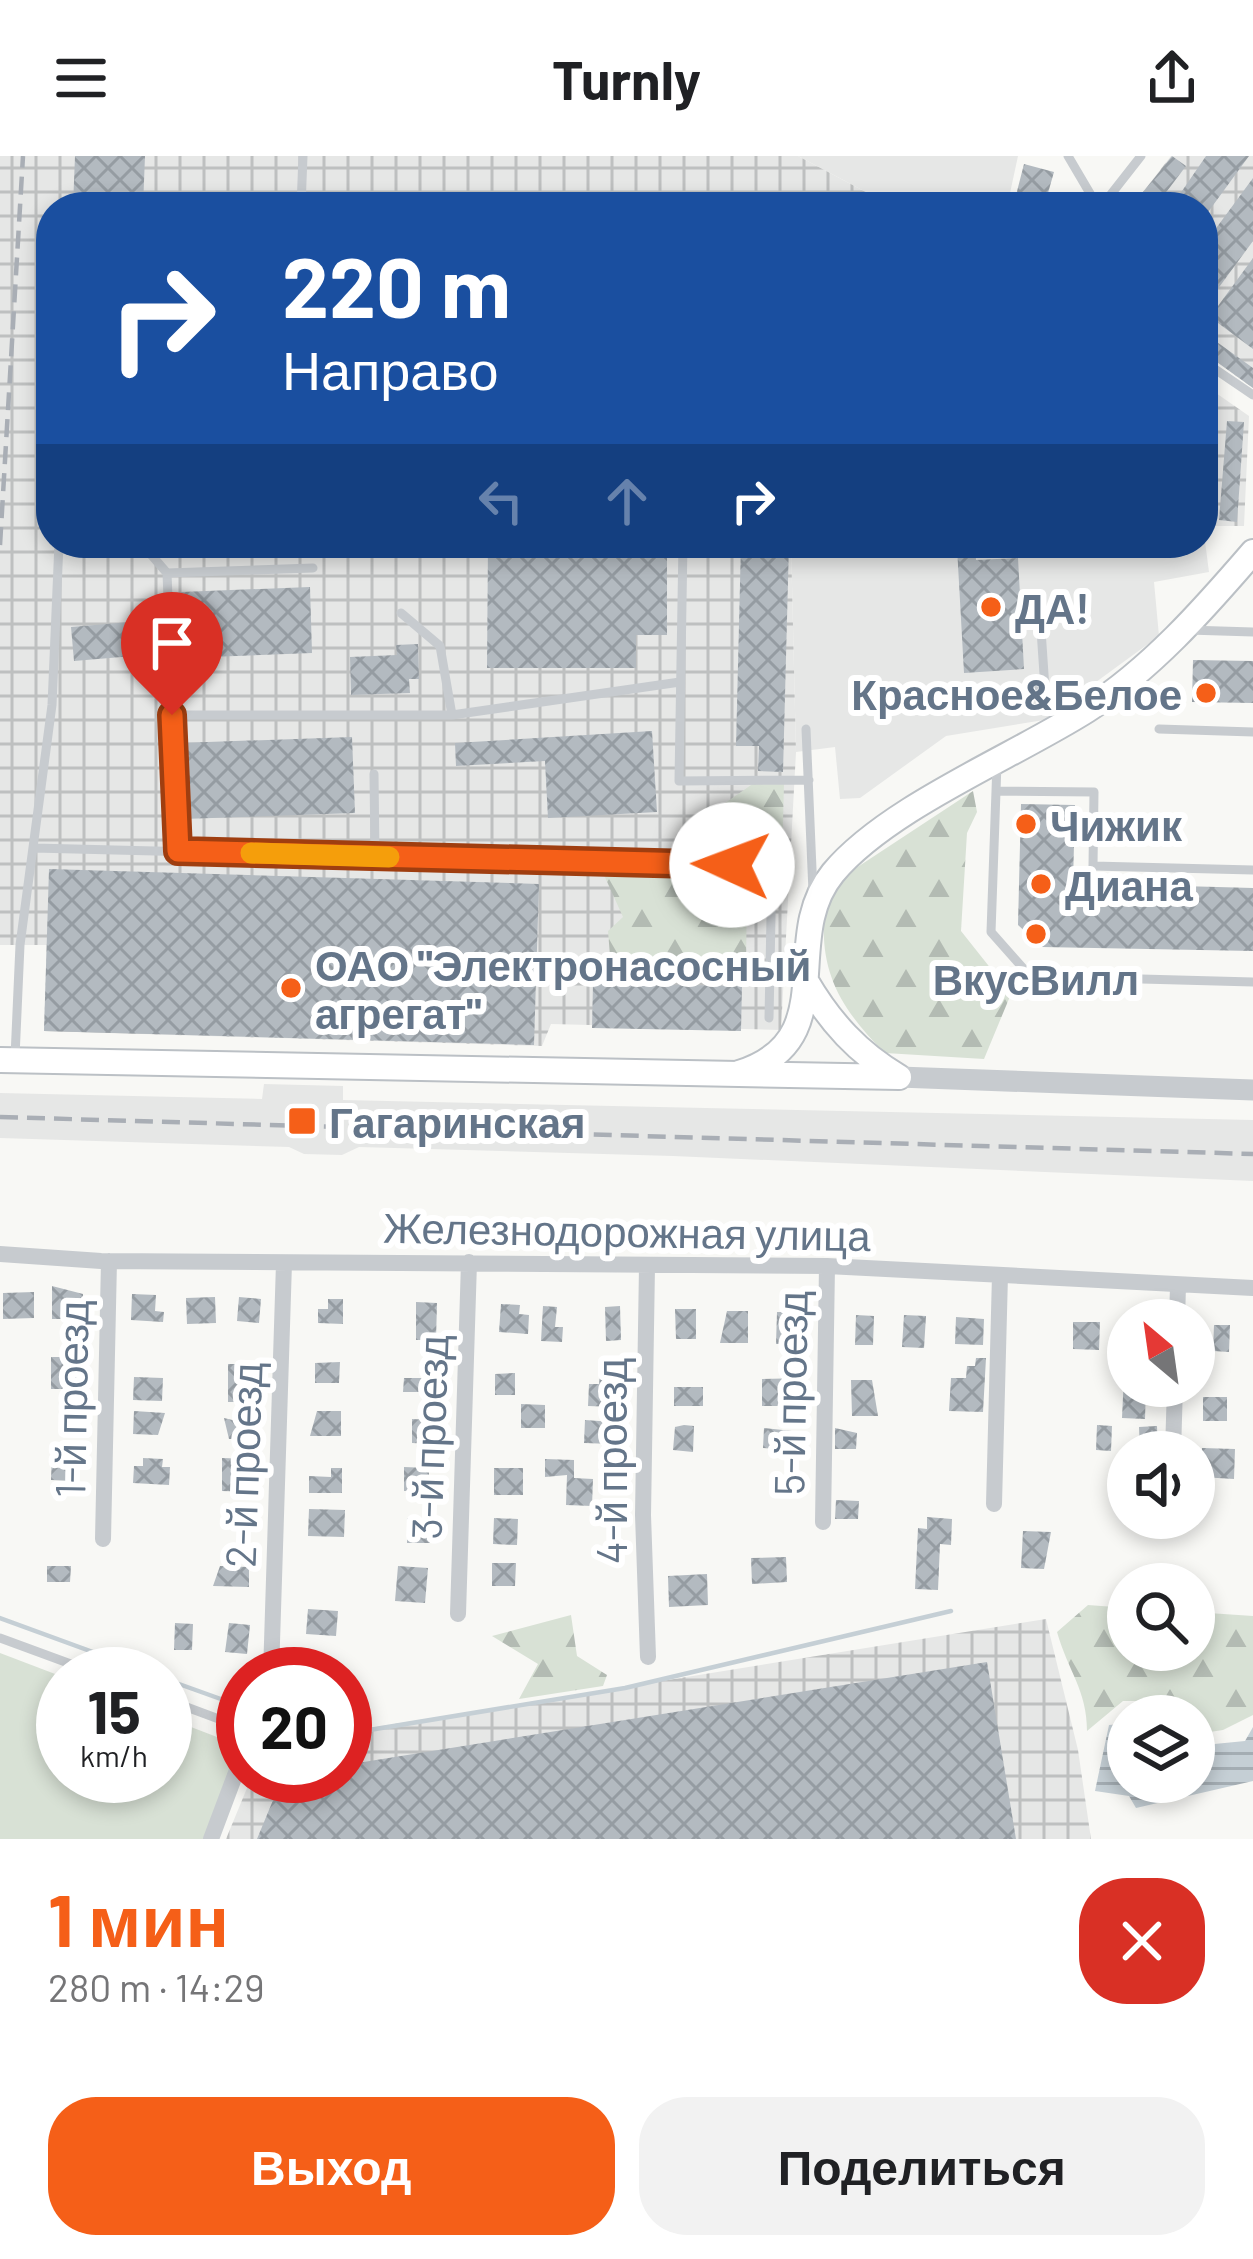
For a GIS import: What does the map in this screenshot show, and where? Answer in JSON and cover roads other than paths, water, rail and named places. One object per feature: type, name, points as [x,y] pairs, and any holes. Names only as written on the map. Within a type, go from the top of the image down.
[{"type":"main road","points":[[820,1077],[798,1062],[793,1040],[814,909],[824,884],[870,838],[1066,722],[1136,674],[1253,553]]},
{"type":"main road","points":[[806,981],[841,1030],[870,1060],[898,1077]]},
{"type":"main road","points":[[725,1077],[762,1066],[818,1023],[841,1030]]},
{"type":"main road","points":[[820,1077],[844,1067],[841,1030]]},
{"type":"main road","points":[[7,1060],[898,1077]]},
{"type":"street","points":[[898,1077],[1253,1090]]},
{"type":"street","name":"Железнодорожная улица","points":[[0,1255],[110,1261],[827,1266],[1253,1288]]},
{"type":"street","name":"1-й проезд","points":[[103,1539],[110,1261]]},
{"type":"street","name":"3-й проезд","points":[[458,1614],[469,1262]]},
{"type":"street","name":"2-й проезд","points":[[273,1647],[284,1263]]},
{"type":"street","name":"4-й проезд","points":[[647,1266],[643,1515],[648,1657]]},
{"type":"street","name":"5-й проезд","points":[[823,1522],[827,1266]]},
{"type":"street","points":[[994,1504],[1000,1275]]},
{"type":"street","points":[[1178,1286],[1178,1299]]},
{"type":"street","points":[[211,1839],[225,1803]]},
{"type":"lane","points":[[302,192],[303,156]]},
{"type":"lane","points":[[1068,156],[1090,192]]},
{"type":"lane","points":[[1111,192],[1141,156]]},
{"type":"lane","points":[[1218,371],[1253,395]]},
{"type":"lane","points":[[7,1060],[52,705],[58,558]]},
{"type":"lane","points":[[154,558],[167,573],[178,851]]},
{"type":"lane","points":[[683,558],[679,781],[809,780]]},
{"type":"lane","points":[[167,573],[313,568]]},
{"type":"lane","points":[[401,613],[440,646],[452,715]]},
{"type":"lane","points":[[1040,615],[1046,689],[1066,722]]},
{"type":"lane","points":[[1183,629],[1253,632]]},
{"type":"lane","points":[[172,715],[452,715],[680,682]]},
{"type":"lane","points":[[961,695],[1046,689]]},
{"type":"lane","points":[[806,729],[814,909]]},
{"type":"lane","points":[[1159,729],[1253,732]]},
{"type":"lane","points":[[998,763],[991,932],[1030,976],[1253,982]]},
{"type":"lane","points":[[374,774],[375,856]]},
{"type":"lane","points":[[997,791],[1094,792],[1093,866],[1253,870]]},
{"type":"lane","points":[[34,848],[772,866],[769,1018]]},
{"type":"lane","points":[[0,1638],[36,1651]]},
{"type":"waterway","points":[[372,1730],[625,1688],[951,1611]]},
{"type":"waterway","points":[[0,1618],[79,1647]]},
{"type":"waterway","points":[[192,1689],[216,1697]]},
{"type":"railway","points":[[0,545],[23,156]]},
{"type":"railway","points":[[0,1117],[1253,1154]]},
{"type":"place","name":"ДА!","points":[[991,607]]},
{"type":"place","name":"Красное&Белое","points":[[1206,693]]},
{"type":"place","name":"Чижик","points":[[1026,824]]},
{"type":"place","name":"Диана","points":[[1041,884]]},
{"type":"place","name":"ВкусВилл","points":[[1036,934]]},
{"type":"place","name":"ОАО \"Электронасосный агрегат\"","points":[[291,988]]},
{"type":"place","name":"Гагаринская","points":[[302,1121]]}]
